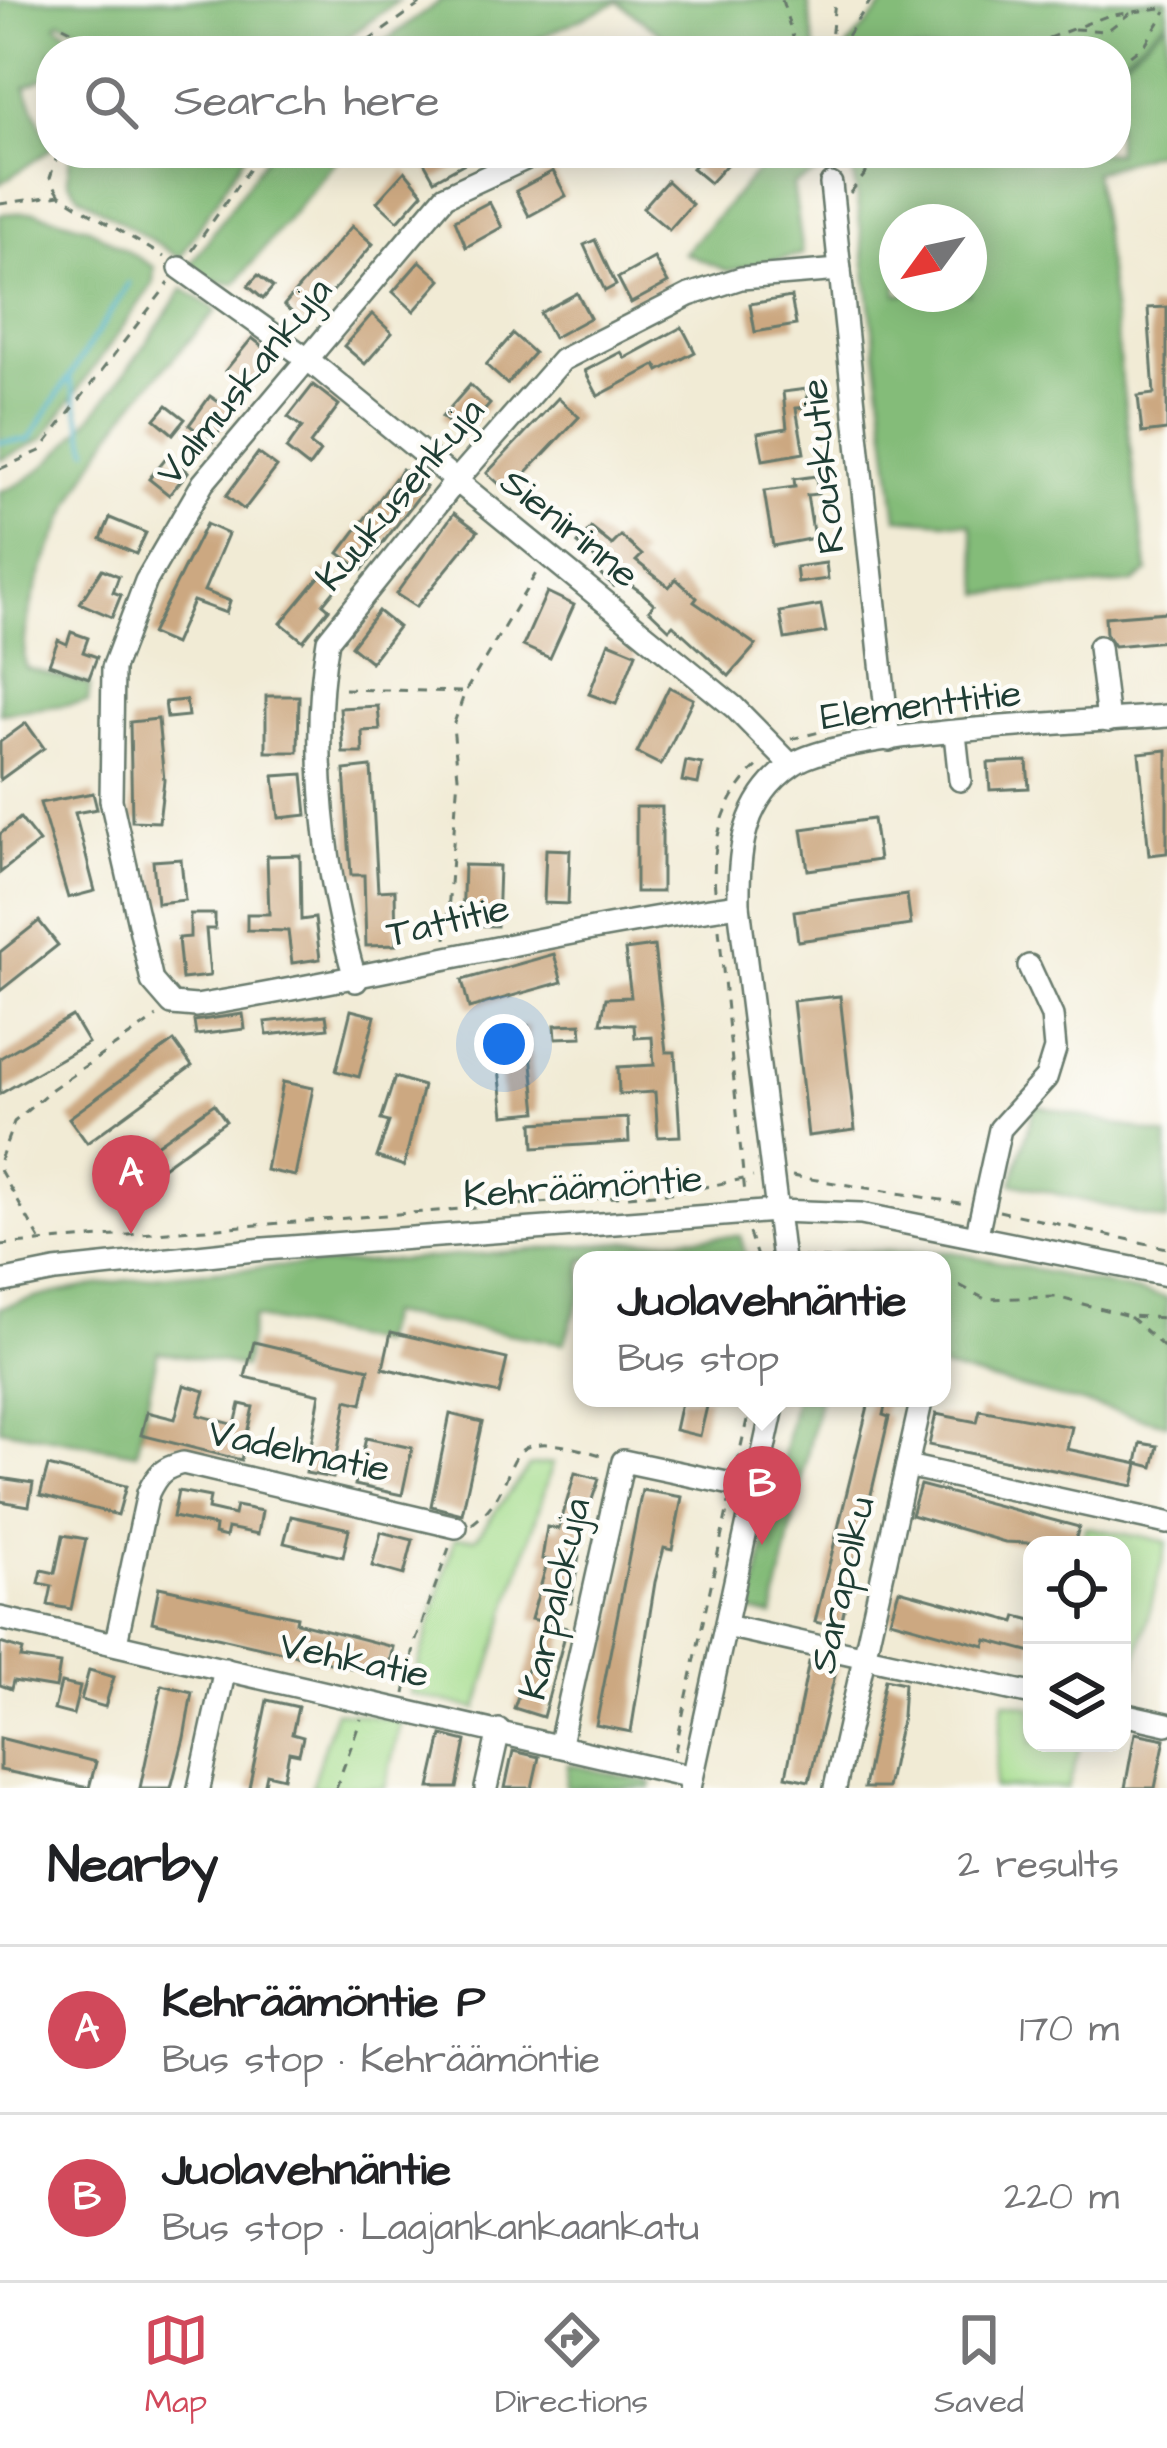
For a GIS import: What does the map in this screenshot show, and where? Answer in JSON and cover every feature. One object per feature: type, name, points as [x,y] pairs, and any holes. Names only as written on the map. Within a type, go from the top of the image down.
[{"type":"street","name":"Valmuskankuja","points":[[172,1004],[152,981],[111,800],[113,668],[146,581],[203,484],[445,196],[506,168]]},
{"type":"street","name":"Rouskutie","points":[[832,193],[889,740]]},
{"type":"street","name":"Sienirinne","points":[[180,268],[306,358],[734,707],[791,765]]},
{"type":"street","name":"Kuukusenkuja","points":[[356,980],[331,896],[323,816],[328,640],[454,482],[562,360],[689,295],[741,278],[840,270]]},
{"type":"street","points":[[1100,647],[1108,721]]},
{"type":"street","name":"Elementtitie","points":[[782,1251],[739,905],[738,858],[744,826],[756,803],[791,765],[813,754],[889,740],[1167,716]]},
{"type":"street","points":[[956,734],[960,780]]},
{"type":"street","name":"Tattitie","points":[[172,1004],[196,1006],[356,980],[565,932],[739,905]]},
{"type":"street","points":[[977,1234],[1000,1129],[1046,1078],[1055,1049],[1052,1016],[1029,966]]},
{"type":"street","name":"Kehräämöntie","points":[[0,1282],[55,1271],[264,1249],[777,1210],[862,1214],[1167,1275]]},
{"type":"street","points":[[684,1779],[726,1626],[744,1486],[772,1407]]},
{"type":"street","name":"Sarapolku","points":[[835,1788],[920,1407]]},
{"type":"street","name":"Karpalokuja","points":[[560,1743],[623,1461],[744,1486]]},
{"type":"street","name":"Vadelmatie","points":[[116,1642],[148,1493],[158,1473],[169,1466],[183,1462],[456,1527]]},
{"type":"street","points":[[907,1466],[1167,1523]]},
{"type":"street","name":"Vehkatie","points":[[0,1618],[560,1743],[684,1779]]},
{"type":"street","points":[[726,1626],[1023,1692]]},
{"type":"street","points":[[199,1788],[225,1669]]},
{"type":"street","points":[[1131,1716],[1167,1724]]},
{"type":"street","points":[[486,1788],[499,1730]]},
{"type":"path","points":[[375,36],[426,0]]},
{"type":"path","points":[[782,0],[793,36]]},
{"type":"path","points":[[834,36],[835,0]]},
{"type":"path","points":[[845,36],[871,0]]},
{"type":"path","points":[[1054,36],[1131,12],[1167,8]]},
{"type":"path","points":[[1131,54],[1146,43],[1167,8]]},
{"type":"path","points":[[1072,29],[1107,31],[1131,12]]},
{"type":"path","points":[[63,26],[74,36]]},
{"type":"path","points":[[53,168],[50,178],[60,195],[180,268]]},
{"type":"path","points":[[0,470],[40,451],[180,268],[250,168]]},
{"type":"path","points":[[832,193],[847,197],[870,168]]},
{"type":"path","points":[[0,204],[60,195]]},
{"type":"path","points":[[444,959],[458,776],[453,726],[465,692],[546,557]]},
{"type":"path","points":[[325,690],[465,692]]},
{"type":"path","points":[[0,1160],[14,1122],[172,1004]]},
{"type":"path","points":[[0,1170],[41,1241]]},
{"type":"path","points":[[951,1285],[986,1299],[1056,1297],[1129,1316],[1167,1318]]},
{"type":"path","points":[[1129,1316],[1167,1350]]},
{"type":"path","points":[[684,1779],[744,1486],[751,1407]]},
{"type":"path","points":[[402,1708],[415,1643],[456,1527],[469,1526],[488,1511],[516,1457],[541,1441],[623,1461]]},
{"type":"path","points":[[336,1788],[370,1701]]},
{"type":"green space","points":[[0,0],[399,0],[350,36],[78,36],[76,28],[60,21],[56,25],[70,36],[36,36],[36,82],[25,87],[36,113],[36,159],[0,184]]},
{"type":"green space","points":[[442,0],[808,0],[813,36],[664,36],[618,2],[543,36],[392,36]]},
{"type":"green space","points":[[889,0],[1167,0],[1167,19],[1131,51],[1131,36],[857,36]]},
{"type":"green space","points":[[1167,22],[1167,148],[1131,160],[1131,54]]},
{"type":"green space","points":[[69,168],[237,168],[180,258],[79,196],[68,181]]},
{"type":"green space","points":[[258,168],[330,168],[235,284],[209,281],[187,270]]},
{"type":"green space","points":[[760,168],[816,168],[816,174],[793,185],[803,254],[728,271],[684,253]]},
{"type":"green space","points":[[853,168],[1106,168],[1094,172],[1148,572],[1133,583],[982,594],[971,524],[897,518]]},
{"type":"green space","points":[[35,212],[87,227],[154,267],[153,284],[43,439],[0,460],[0,214]]},
{"type":"green space","points":[[183,289],[217,310],[109,438],[56,537],[30,609],[26,668],[90,685],[88,702],[0,713],[0,491],[49,462],[75,436]]},
{"type":"green space","points":[[1035,1105],[1167,1136],[1167,1221],[1012,1183]]},
{"type":"green space","points":[[740,1236],[744,1251],[573,1251],[573,1318],[564,1343],[387,1314],[379,1344],[253,1317],[244,1367],[158,1351],[136,1453],[0,1429],[0,1308],[95,1285],[198,1272]]},
{"type":"green space","points":[[951,1252],[1167,1298],[1167,1424],[951,1370]]},
{"type":"green space","points":[[793,1407],[817,1407],[773,1616],[751,1612]]},
{"type":"green space","points":[[553,1463],[477,1709],[410,1694],[455,1538],[476,1538],[529,1466]]},
{"type":"green space","points":[[1086,1527],[1167,1542],[1131,1683],[1131,1536],[1084,1536]]},
{"type":"green space","points":[[1004,1701],[1023,1705],[1023,1752],[1078,1752],[1068,1788],[994,1788]]},
{"type":"green space","points":[[335,1711],[401,1720],[385,1788],[311,1788]]},
{"type":"green space","points":[[568,1764],[652,1783],[651,1788],[566,1788]]},
{"type":"building","points":[[427,168],[456,168],[434,180]]},
{"type":"building","points":[[692,168],[724,168],[710,183]]},
{"type":"building","points":[[405,171],[423,193],[398,221],[377,202]]},
{"type":"building","points":[[553,171],[566,196],[529,216],[516,191]]},
{"type":"building","points":[[667,181],[692,204],[669,230],[643,208]]},
{"type":"building","points":[[489,202],[502,227],[466,247],[455,220]]},
{"type":"building","points":[[352,226],[373,244],[305,324],[284,305]]},
{"type":"building","points":[[595,240],[616,285],[605,291],[584,245]]},
{"type":"building","points":[[654,258],[668,283],[631,303],[618,278]]},
{"type":"building","points":[[420,261],[441,280],[414,311],[393,292]]},
{"type":"building","points":[[258,275],[273,287],[263,299],[248,286]]},
{"type":"building","points":[[577,293],[590,318],[553,338],[540,313]]},
{"type":"building","points":[[791,297],[796,325],[755,332],[750,304]]},
{"type":"building","points":[[1167,307],[1167,430],[1142,433],[1138,396],[1154,394],[1148,308]]},
{"type":"building","points":[[372,314],[392,333],[365,364],[344,346]]},
{"type":"building","points":[[682,327],[695,352],[659,371],[656,365],[598,396],[585,371],[621,352],[625,358]]},
{"type":"building","points":[[513,334],[534,353],[507,384],[486,365]]},
{"type":"building","points":[[252,338],[275,356],[248,390],[225,371]]},
{"type":"building","points":[[313,385],[339,405],[310,444],[320,452],[309,467],[286,449],[302,427],[288,417]]},
{"type":"building","points":[[470,385],[490,404],[463,435],[442,417]]},
{"type":"building","points":[[807,389],[808,407],[796,408],[804,453],[763,460],[758,433],[787,428],[783,392]]},
{"type":"building","points":[[210,396],[233,412],[212,442],[189,425]]},
{"type":"building","points":[[558,398],[579,417],[508,492],[487,473]]},
{"type":"building","points":[[167,405],[185,419],[173,434],[155,419]]},
{"type":"building","points":[[258,453],[277,467],[244,510],[226,496]]},
{"type":"building","points":[[168,455],[188,472],[169,495],[149,479]]},
{"type":"building","points":[[402,469],[426,487],[362,570],[339,553]]},
{"type":"building","points":[[816,476],[818,494],[807,495],[814,538],[773,546],[764,491],[795,487],[794,479]]},
{"type":"building","points":[[454,513],[478,531],[416,607],[396,594]]},
{"type":"building","points":[[110,518],[146,533],[136,554],[101,539]]},
{"type":"building","points":[[206,524],[228,534],[204,591],[230,601],[226,613],[193,601],[174,644],[151,634]]},
{"type":"building","points":[[591,528],[612,545],[621,536],[642,555],[636,561],[669,587],[676,579],[697,598],[694,602],[756,645],[729,676],[673,625],[669,629],[649,610],[654,604],[641,592],[621,578],[614,586],[593,567],[598,561],[578,544]]},
{"type":"building","points":[[826,563],[828,579],[798,583],[796,567]]},
{"type":"building","points":[[102,569],[119,576],[113,592],[121,595],[112,617],[80,603]]},
{"type":"building","points":[[325,570],[341,582],[323,604],[329,609],[303,641],[281,623]]},
{"type":"building","points":[[547,592],[574,605],[550,658],[523,646]]},
{"type":"building","points":[[821,605],[826,632],[785,639],[780,612]]},
{"type":"building","points":[[378,611],[398,627],[371,662],[351,646]]},
{"type":"building","points":[[1167,612],[1167,641],[1114,646],[1106,634],[1105,617]]},
{"type":"building","points":[[71,632],[88,638],[83,652],[97,657],[89,678],[49,664],[58,640],[67,644]]},
{"type":"building","points":[[609,642],[636,653],[616,704],[589,694]]},
{"type":"building","points":[[669,687],[693,699],[661,765],[637,753]]},
{"type":"building","points":[[266,696],[299,696],[298,752],[266,752]]},
{"type":"building","points":[[186,700],[188,716],[167,718],[165,702]]},
{"type":"building","points":[[378,706],[380,730],[362,731],[363,753],[343,753],[340,708]]},
{"type":"building","points":[[158,719],[164,780],[159,822],[132,821],[130,722]]},
{"type":"building","points":[[26,723],[44,748],[0,780],[0,742]]},
{"type":"building","points":[[1167,750],[1167,853],[1149,855],[1139,753]]},
{"type":"building","points":[[686,761],[702,764],[698,784],[682,781]]},
{"type":"building","points":[[1027,761],[1029,788],[990,790],[988,763]]},
{"type":"building","points":[[371,767],[378,891],[395,890],[396,945],[366,946],[364,875],[351,875],[344,770]]},
{"type":"building","points":[[303,774],[307,815],[279,818],[274,776]]},
{"type":"building","points":[[93,793],[97,809],[75,813],[95,891],[68,898],[40,803]]},
{"type":"building","points":[[636,807],[662,807],[662,892],[636,892]]},
{"type":"building","points":[[20,818],[39,842],[0,873],[0,834]]},
{"type":"building","points":[[873,819],[879,860],[808,870],[802,829]]},
{"type":"building","points":[[546,849],[570,850],[568,904],[544,903]]},
{"type":"building","points":[[300,855],[301,920],[315,918],[320,959],[292,963],[288,931],[247,930],[247,914],[269,914],[267,856]]},
{"type":"building","points":[[181,859],[185,900],[157,903],[153,861]]},
{"type":"building","points":[[464,865],[499,866],[497,926],[462,925]]},
{"type":"building","points":[[907,895],[911,925],[798,941],[794,911]]},
{"type":"building","points":[[190,914],[215,914],[215,929],[206,929],[210,976],[182,979],[178,938],[190,937]]},
{"type":"building","points":[[39,921],[58,945],[0,991],[0,952]]},
{"type":"building","points":[[654,946],[666,1052],[675,1052],[680,1136],[658,1137],[655,1092],[619,1094],[618,1067],[654,1065],[652,1037],[635,1038],[634,1025],[601,1023],[606,998],[631,997],[625,950]]},
{"type":"building","points":[[554,954],[562,982],[469,1008],[462,980]]},
{"type":"building","points":[[840,996],[855,1130],[808,1136],[793,1001]]},
{"type":"building","points":[[351,1010],[375,1016],[359,1077],[336,1071]]},
{"type":"building","points":[[243,1014],[245,1029],[196,1035],[194,1021]]},
{"type":"building","points":[[326,1015],[328,1028],[267,1035],[265,1022]]},
{"type":"building","points":[[72,1016],[88,1043],[0,1094],[0,1058]]},
{"type":"building","points":[[581,1024],[582,1037],[556,1038],[555,1025]]},
{"type":"building","points":[[528,1026],[537,1112],[504,1115],[495,1030]]},
{"type":"building","points":[[174,1041],[192,1066],[87,1143],[69,1118]]},
{"type":"building","points":[[395,1077],[423,1086],[404,1166],[377,1157],[389,1122],[381,1120]]},
{"type":"building","points":[[283,1082],[313,1088],[295,1176],[266,1170]]},
{"type":"building","points":[[214,1104],[226,1121],[157,1171],[145,1153]]},
{"type":"building","points":[[628,1118],[629,1142],[534,1148],[533,1123]]},
{"type":"building","points":[[391,1332],[507,1359],[499,1394],[383,1368]]},
{"type":"building","points":[[254,1342],[369,1369],[362,1404],[347,1400],[333,1478],[306,1473],[320,1394],[245,1377]]},
{"type":"building","points":[[184,1385],[205,1391],[198,1415],[235,1425],[240,1404],[253,1407],[241,1460],[141,1435],[147,1412],[175,1419]]},
{"type":"building","points":[[680,1407],[707,1407],[700,1436],[675,1430]]},
{"type":"building","points":[[868,1407],[885,1407],[883,1415],[889,1417],[840,1628],[815,1622]]},
{"type":"building","points":[[980,1410],[1072,1427],[1067,1449],[1138,1464],[1133,1486],[929,1445],[936,1414],[977,1422]]},
{"type":"building","points":[[450,1414],[482,1422],[462,1514],[431,1506]]},
{"type":"building","points":[[366,1438],[412,1448],[402,1495],[355,1485]]},
{"type":"building","points":[[1141,1443],[1158,1446],[1153,1467],[1137,1463]]},
{"type":"building","points":[[48,1466],[126,1486],[118,1515],[40,1495]]},
{"type":"building","points":[[575,1473],[599,1479],[585,1520],[571,1603],[556,1600],[551,1623],[531,1619],[548,1560],[542,1559],[547,1527],[559,1529]]},
{"type":"building","points":[[0,1478],[33,1483],[29,1506],[0,1501]]},
{"type":"building","points":[[920,1485],[1079,1527],[1076,1536],[1023,1536],[1023,1543],[1005,1542],[911,1515]]},
{"type":"building","points":[[642,1490],[682,1497],[672,1550],[664,1548],[655,1582],[631,1732],[596,1725]]},
{"type":"building","points":[[178,1491],[210,1497],[208,1509],[234,1515],[236,1506],[262,1511],[258,1534],[228,1528],[226,1537],[214,1534],[215,1526],[173,1517]]},
{"type":"building","points":[[291,1516],[349,1529],[343,1557],[284,1543]]},
{"type":"building","points":[[381,1532],[413,1540],[404,1575],[372,1566]]},
{"type":"building","points":[[63,1535],[86,1539],[71,1609],[48,1605],[52,1586],[39,1583],[42,1570],[55,1573]]},
{"type":"building","points":[[159,1587],[297,1617],[296,1622],[393,1647],[386,1676],[152,1622]]},
{"type":"building","points":[[899,1590],[1015,1622],[1017,1616],[1023,1618],[1023,1650],[987,1640],[985,1646],[890,1620]]},
{"type":"building","points":[[543,1622],[567,1628],[543,1717],[514,1708]]},
{"type":"building","points":[[0,1643],[23,1650],[21,1658],[60,1664],[56,1688],[13,1681],[11,1689],[0,1685]]},
{"type":"building","points":[[809,1662],[837,1667],[809,1781],[786,1776]]},
{"type":"building","points":[[89,1670],[114,1677],[105,1707],[81,1700]]},
{"type":"building","points":[[885,1679],[904,1683],[902,1716],[887,1788],[864,1788]]},
{"type":"building","points":[[61,1683],[80,1687],[73,1715],[54,1710]]},
{"type":"building","points":[[162,1685],[192,1692],[184,1738],[171,1788],[140,1788]]},
{"type":"building","points":[[267,1700],[298,1707],[292,1734],[303,1737],[299,1754],[289,1752],[284,1778],[267,1774],[264,1788],[249,1788]]},
{"type":"building","points":[[1135,1733],[1165,1739],[1155,1788],[1125,1788]]},
{"type":"building","points":[[442,1735],[466,1741],[457,1788],[430,1788]]},
{"type":"building","points":[[0,1738],[96,1762],[89,1788],[0,1770]]},
{"type":"building","points":[[513,1751],[539,1757],[532,1788],[505,1788]]},
{"type":"waterway","points":[[0,442],[29,440],[129,283]]},
{"type":"waterway","points":[[70,379],[88,449]]},
{"type":"place","name":"Kehräämöntie P","points":[[131,1234]]},
{"type":"place","name":"Juolavehnäntie","points":[[762,1545]]}]
